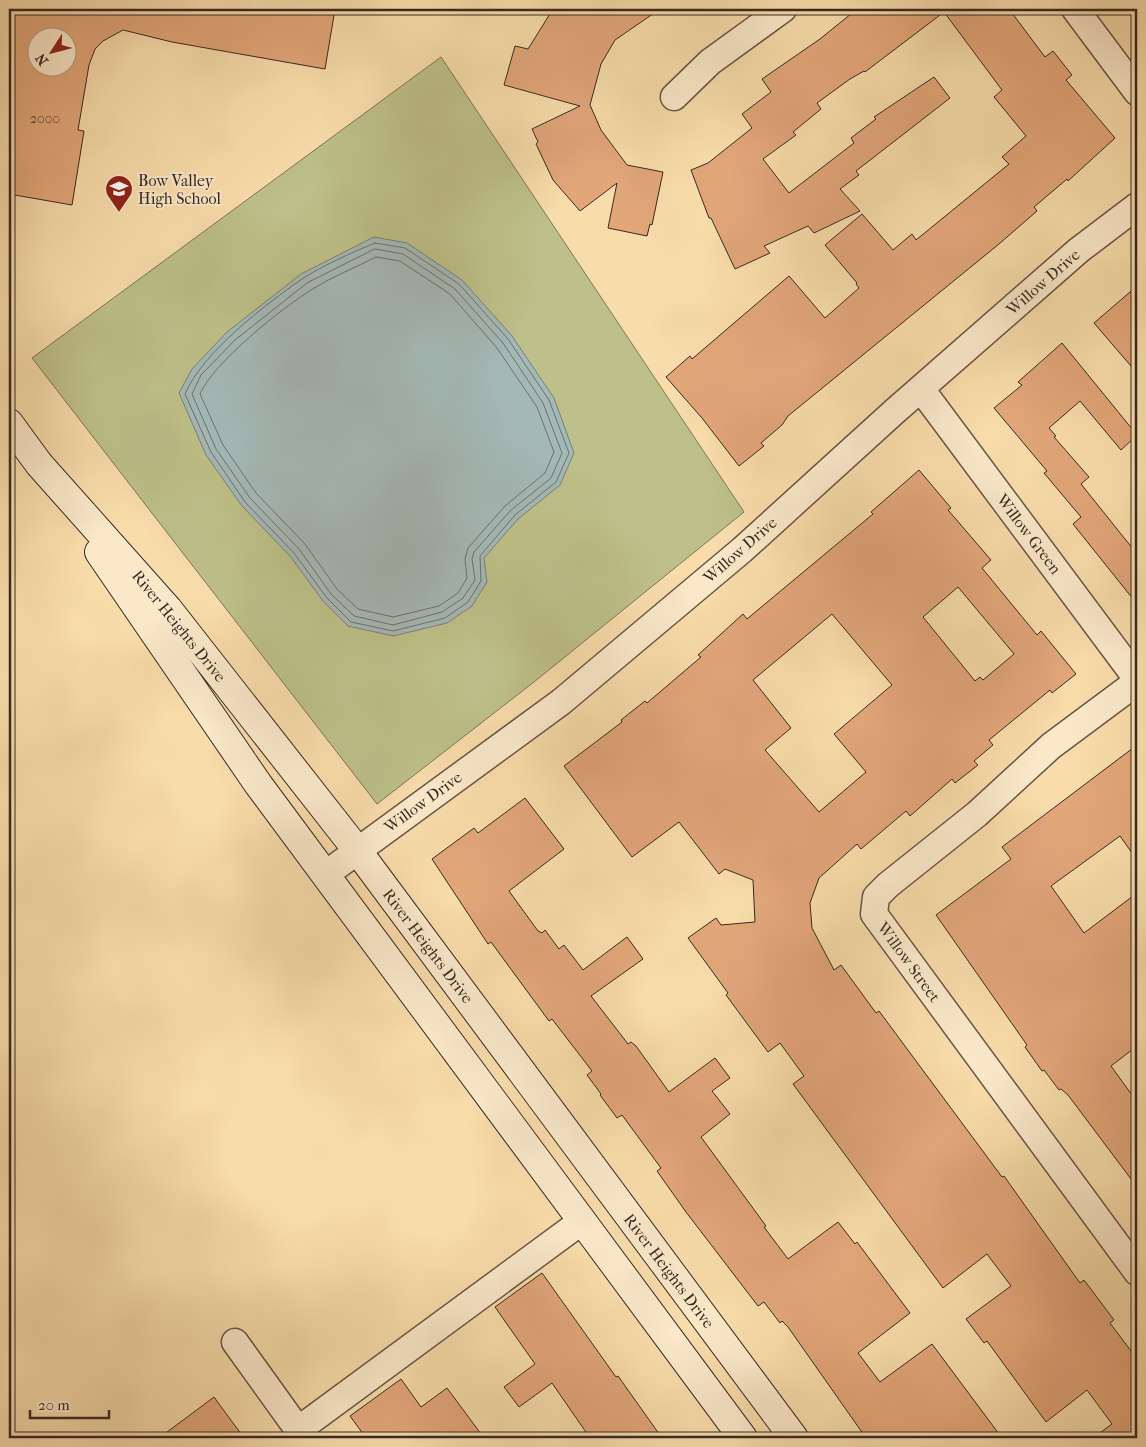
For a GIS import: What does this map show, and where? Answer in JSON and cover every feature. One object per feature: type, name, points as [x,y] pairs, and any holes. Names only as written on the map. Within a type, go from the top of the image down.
[{"type":"street","points":[[674,96],[710,62],[783,9]]},
{"type":"street","points":[[1075,9],[1137,92]]},
{"type":"street","name":"Willow Drive","points":[[326,874],[561,702],[742,550],[1079,250],[1137,206]]},
{"type":"street","name":"Willow Green","points":[[921,389],[1137,680]]},
{"type":"street","name":"River Heights Drive","points":[[9,424],[43,468],[168,609],[357,850],[794,1438]]},
{"type":"street","name":"River Heights Drive","points":[[43,468],[258,784],[743,1438]]},
{"type":"street","name":"Willow Street","points":[[1137,680],[1051,746],[977,814],[888,885],[876,897],[874,914],[1137,1272]]},
{"type":"street","points":[[235,1342],[301,1434],[582,1221]]},
{"type":"green space","points":[[441,57],[744,512],[534,682],[377,804],[32,358]]},
{"type":"water","points":[[374,237],[407,243],[462,280],[512,336],[554,398],[574,453],[560,485],[518,519],[484,558],[487,582],[472,606],[447,623],[393,636],[348,626],[323,601],[290,556],[242,506],[206,455],[179,393],[192,369],[227,332],[301,274]]},
{"type":"building","points":[[9,9],[335,9],[325,69],[172,42],[123,30],[103,41],[95,49],[89,65],[78,130],[84,131],[72,205],[9,194]]},
{"type":"building","points":[[553,9],[660,9],[615,40],[601,64],[590,105],[601,130],[627,165],[663,172],[652,225],[650,224],[647,236],[608,228],[617,183],[580,211],[553,180],[536,144],[538,142],[532,129],[580,106],[504,85],[515,46],[528,49]]},
{"type":"building","points":[[857,9],[1009,9],[1045,57],[1053,51],[1072,75],[1066,80],[1115,138],[1068,181],[1067,179],[1034,207],[1037,211],[999,244],[788,416],[782,425],[761,443],[764,446],[739,466],[702,418],[666,377],[690,356],[692,359],[789,276],[825,318],[859,288],[857,283],[825,245],[862,214],[893,250],[912,234],[916,240],[1009,164],[1002,157],[1026,136],[994,97],[1002,90],[944,12],[865,72],[850,79],[817,103],[821,109],[793,132],[796,135],[763,159],[789,193],[854,143],[851,138],[876,119],[874,117],[934,77],[950,98],[856,171],[859,175],[840,189],[860,211],[814,233],[808,226],[764,246],[770,253],[735,269],[711,218],[709,218],[691,170],[708,163],[752,128],[742,114],[771,92],[762,79],[820,39]]},
{"type":"building","points":[[1137,286],[1137,373],[1094,323]]},
{"type":"building","points":[[1062,343],[1137,435],[1121,450],[1080,401],[1049,428],[1056,436],[1054,437],[1089,477],[1081,484],[1137,554],[1137,604],[1073,524],[1081,517],[1044,473],[1047,471],[994,408],[1022,385],[1018,382]]},
{"type":"building","points":[[919,470],[951,508],[948,510],[991,560],[982,568],[1037,635],[1041,631],[1076,674],[1052,693],[1050,690],[989,740],[993,745],[974,761],[978,765],[955,783],[952,779],[910,816],[906,811],[861,849],[857,844],[819,878],[810,903],[812,928],[834,970],[841,965],[876,1013],[879,1011],[1002,1177],[1004,1176],[1080,1283],[1084,1280],[1114,1320],[1110,1323],[1137,1359],[1137,1438],[1093,1438],[1112,1424],[1087,1390],[1046,1422],[987,1341],[984,1343],[966,1319],[1011,1286],[987,1254],[943,1288],[793,1084],[804,1076],[780,1043],[768,1052],[726,995],[728,993],[688,938],[716,918],[721,925],[755,922],[753,880],[725,869],[719,874],[679,822],[632,857],[564,766],[622,722],[621,720],[645,701],[647,703],[701,657],[698,655],[743,614],[747,619],[873,514],[871,512]],"holes":[[[958,587],[1014,654],[983,680],[980,677],[975,681],[923,617]],[[832,614],[892,685],[834,734],[866,772],[819,812],[765,750],[791,728],[753,680]]]},
{"type":"building","points":[[1137,745],[1137,860],[1120,836],[1051,886],[1084,933],[1137,893],[1137,1046],[1111,1066],[1137,1102],[1137,1187],[1068,1095],[1061,1089],[1059,1090],[1044,1070],[1042,1071],[1025,1047],[1027,1045],[936,915],[1011,859],[1002,847]]},
{"type":"building","points":[[525,798],[564,849],[509,891],[538,931],[542,933],[545,930],[559,949],[564,945],[583,970],[627,937],[643,959],[591,996],[628,1044],[631,1042],[636,1046],[669,1092],[715,1058],[730,1078],[712,1091],[730,1114],[701,1137],[788,1259],[838,1222],[855,1244],[857,1242],[910,1313],[858,1353],[880,1382],[932,1344],[1002,1438],[866,1438],[788,1327],[782,1321],[780,1323],[764,1302],[758,1306],[686,1212],[657,1171],[661,1168],[622,1115],[617,1118],[600,1095],[587,1075],[592,1071],[552,1019],[549,1021],[491,942],[488,944],[432,859],[474,828],[478,833]]},
{"type":"building","points":[[542,1273],[662,1438],[590,1438],[552,1383],[519,1407],[504,1387],[535,1364],[495,1307]]},
{"type":"building","points":[[401,1379],[421,1407],[447,1388],[484,1438],[366,1438],[350,1416]]},
{"type":"building","points":[[214,1397],[244,1438],[159,1438],[198,1409]]},
{"type":"place","name":"Bow Valley High School","points":[[119,213]]}]
